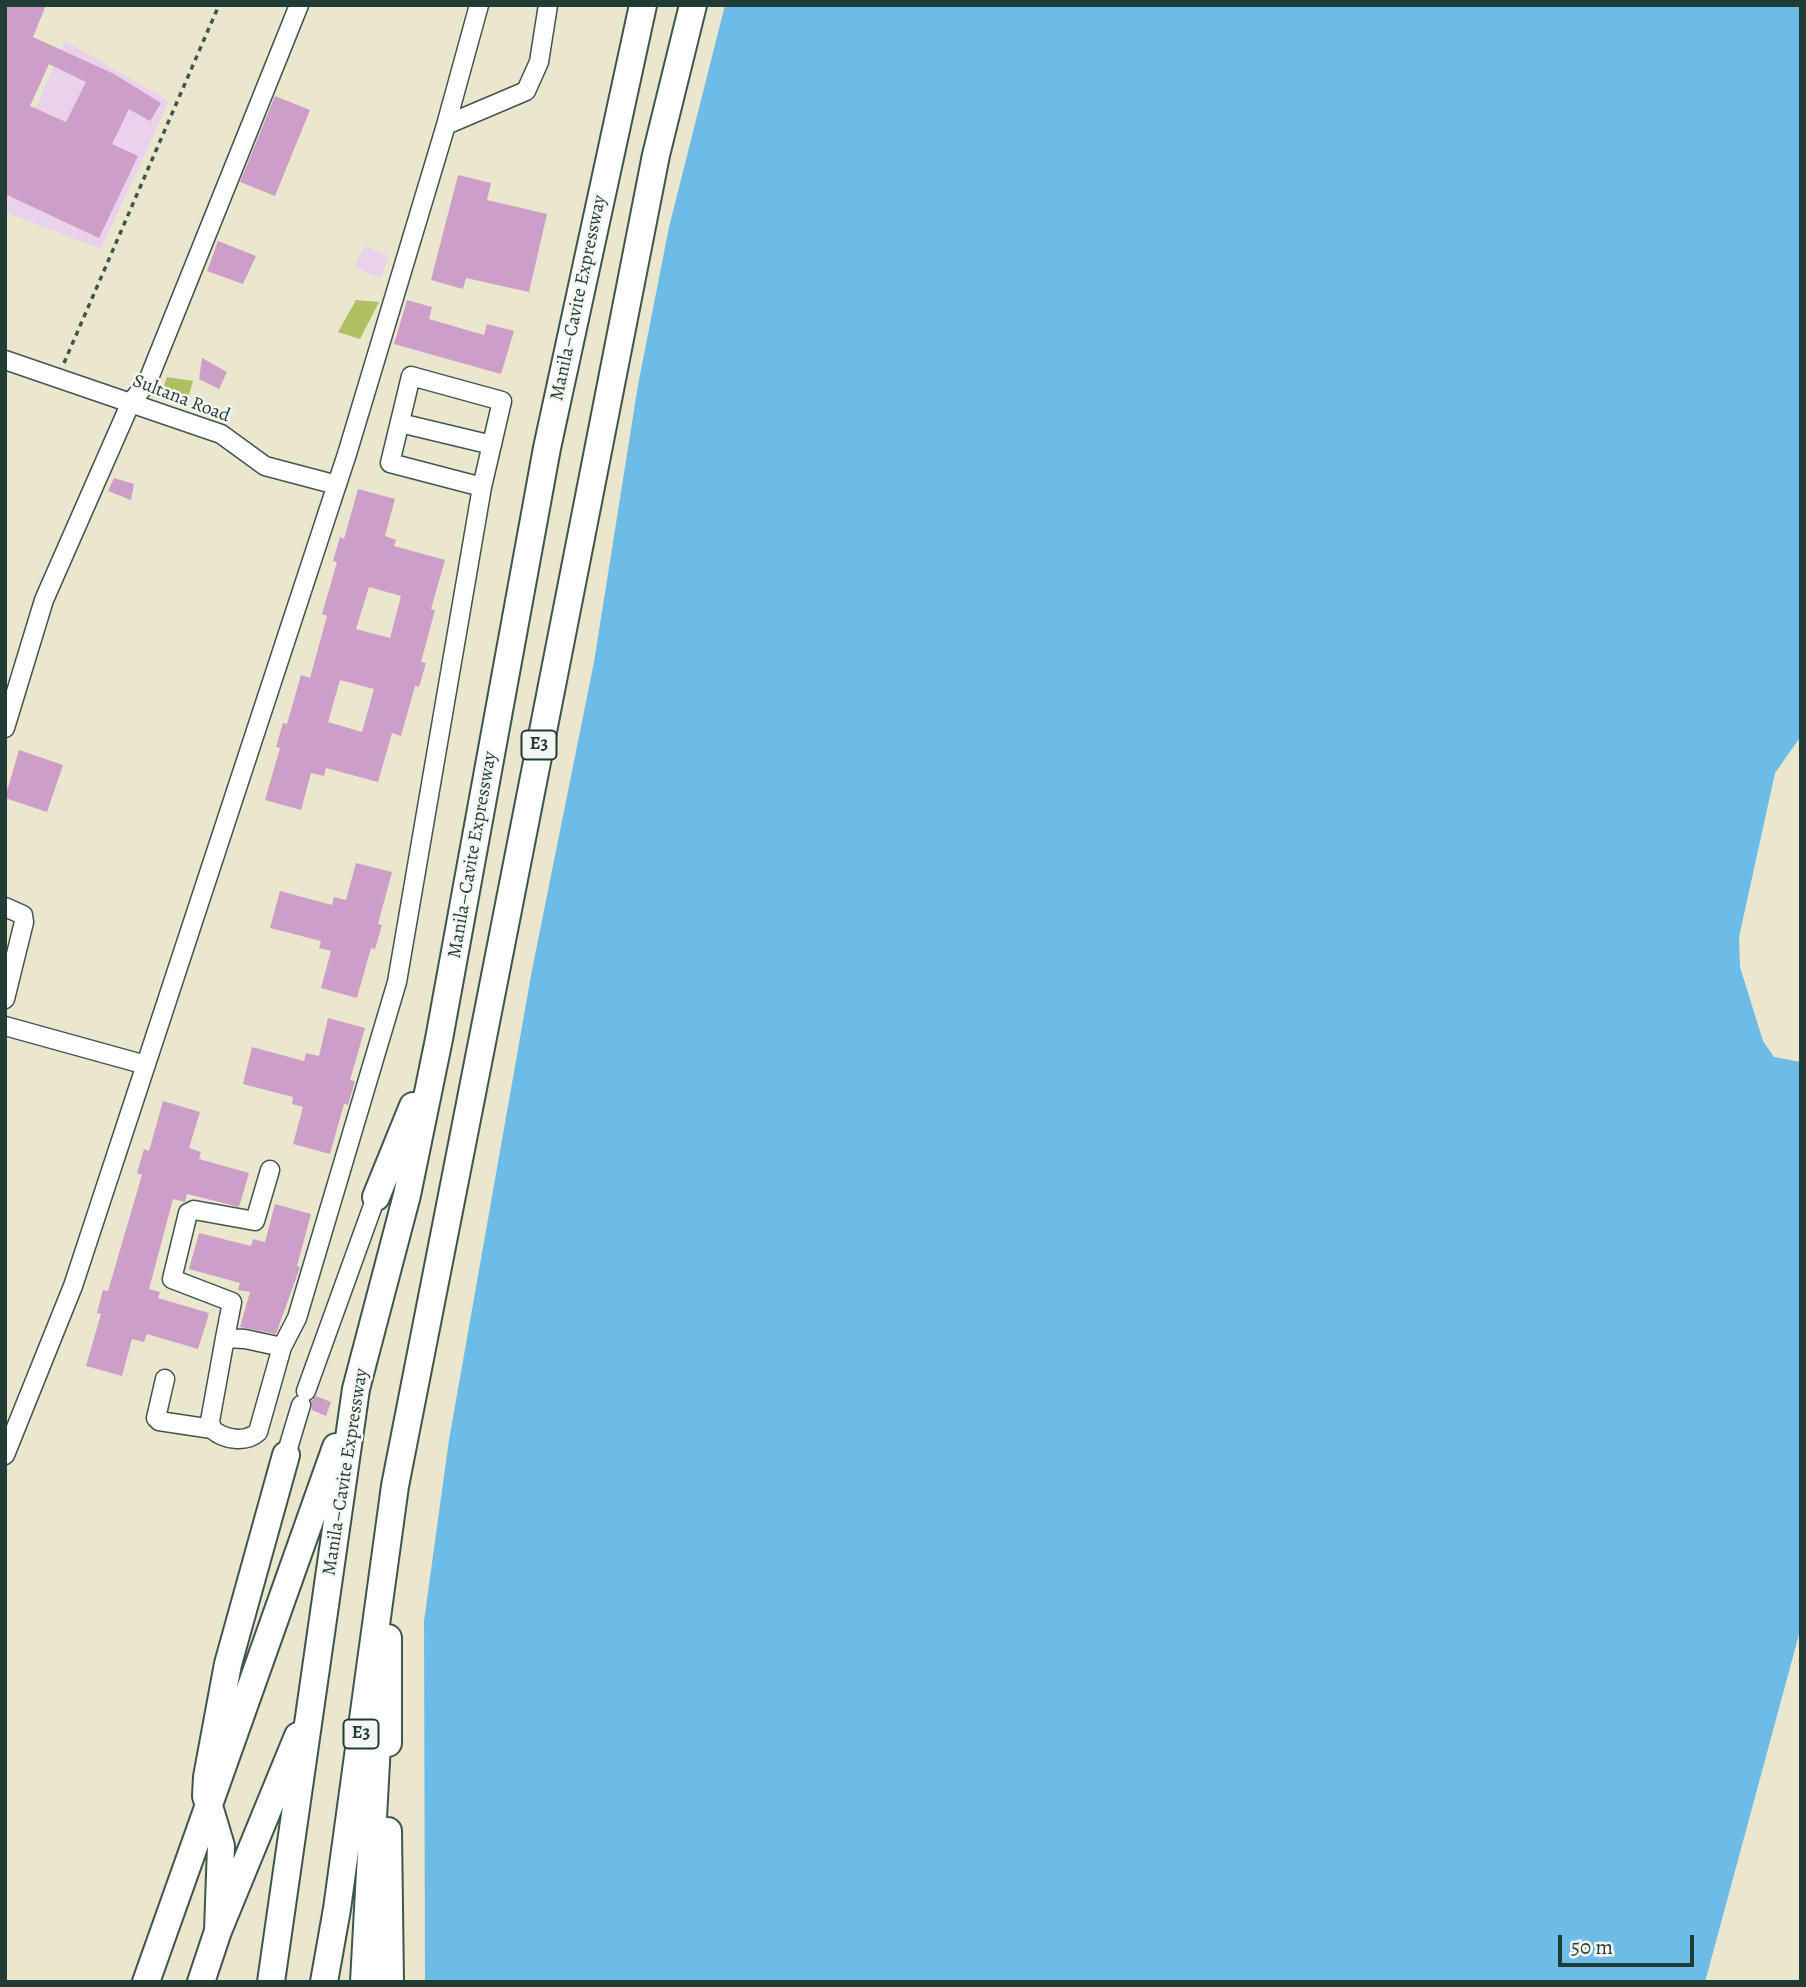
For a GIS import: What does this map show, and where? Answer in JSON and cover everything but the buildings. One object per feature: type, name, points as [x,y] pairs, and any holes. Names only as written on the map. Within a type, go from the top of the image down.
[{"type":"highway","name":"Manila–Cavite Expressway","points":[[271,1982],[356,1389],[407,1195],[439,1039],[547,448],[643,5]]},
{"type":"highway","name":"E3","points":[[324,1982],[395,1486],[458,1149],[653,169],[692,5]]},
{"type":"highway","points":[[376,1197],[439,1039]]},
{"type":"highway","points":[[146,1982],[211,1808],[356,1389]]},
{"type":"highway","points":[[218,1931],[221,1846],[206,1784],[222,1688],[286,1455]]},
{"type":"highway","points":[[390,1982],[388,1629],[395,1486]]},
{"type":"highway","name":"E3","points":[[364,1982],[395,1486]]},
{"type":"highway","name":"Manila–Cavite Expressway","points":[[201,1982],[218,1931],[310,1705]]},
{"type":"street","points":[[5,727],[44,600],[131,402],[147,383],[299,5]]},
{"type":"street","points":[[5,1455],[73,1286],[337,485],[446,125],[479,5]]},
{"type":"street","points":[[446,125],[526,91],[539,62],[548,5]]},
{"type":"street","name":"Sultana Road","points":[[5,360],[220,434],[265,466],[337,485]]},
{"type":"street","points":[[164,1379],[156,1418],[159,1421],[212,1429],[218,1434],[243,1440],[258,1432],[282,1347],[297,1318],[397,982],[482,487],[502,401],[411,376],[390,463],[482,487]]},
{"type":"street","points":[[400,423],[492,445]]},
{"type":"street","points":[[5,906],[23,915],[24,922],[5,999]]},
{"type":"street","points":[[5,1026],[146,1065]]},
{"type":"street","points":[[212,1429],[210,1421],[232,1302],[172,1279],[188,1213],[194,1210],[255,1221],[270,1170]]},
{"type":"street","points":[[286,1455],[303,1398],[376,1197]]},
{"type":"street","points":[[225,1338],[246,1339],[282,1347]]},
{"type":"path","points":[[59,377],[219,5]]},
{"type":"shaded area","points":[[65,41],[169,101],[101,249],[5,212],[5,178]]},
{"type":"shaded area","points":[[365,246],[389,256],[381,278],[354,267]]},
{"type":"green space","points":[[356,300],[379,302],[360,339],[338,332]]},
{"type":"green space","points":[[167,377],[193,381],[187,401],[161,395]]},
{"type":"water","points":[[725,5],[1801,5],[1801,736],[1775,773],[1739,937],[1740,967],[1763,1041],[1774,1057],[1801,1062],[1801,1627],[1705,1982],[425,1982],[424,1621],[449,1440],[532,970],[594,662],[638,385],[669,227]]}]
